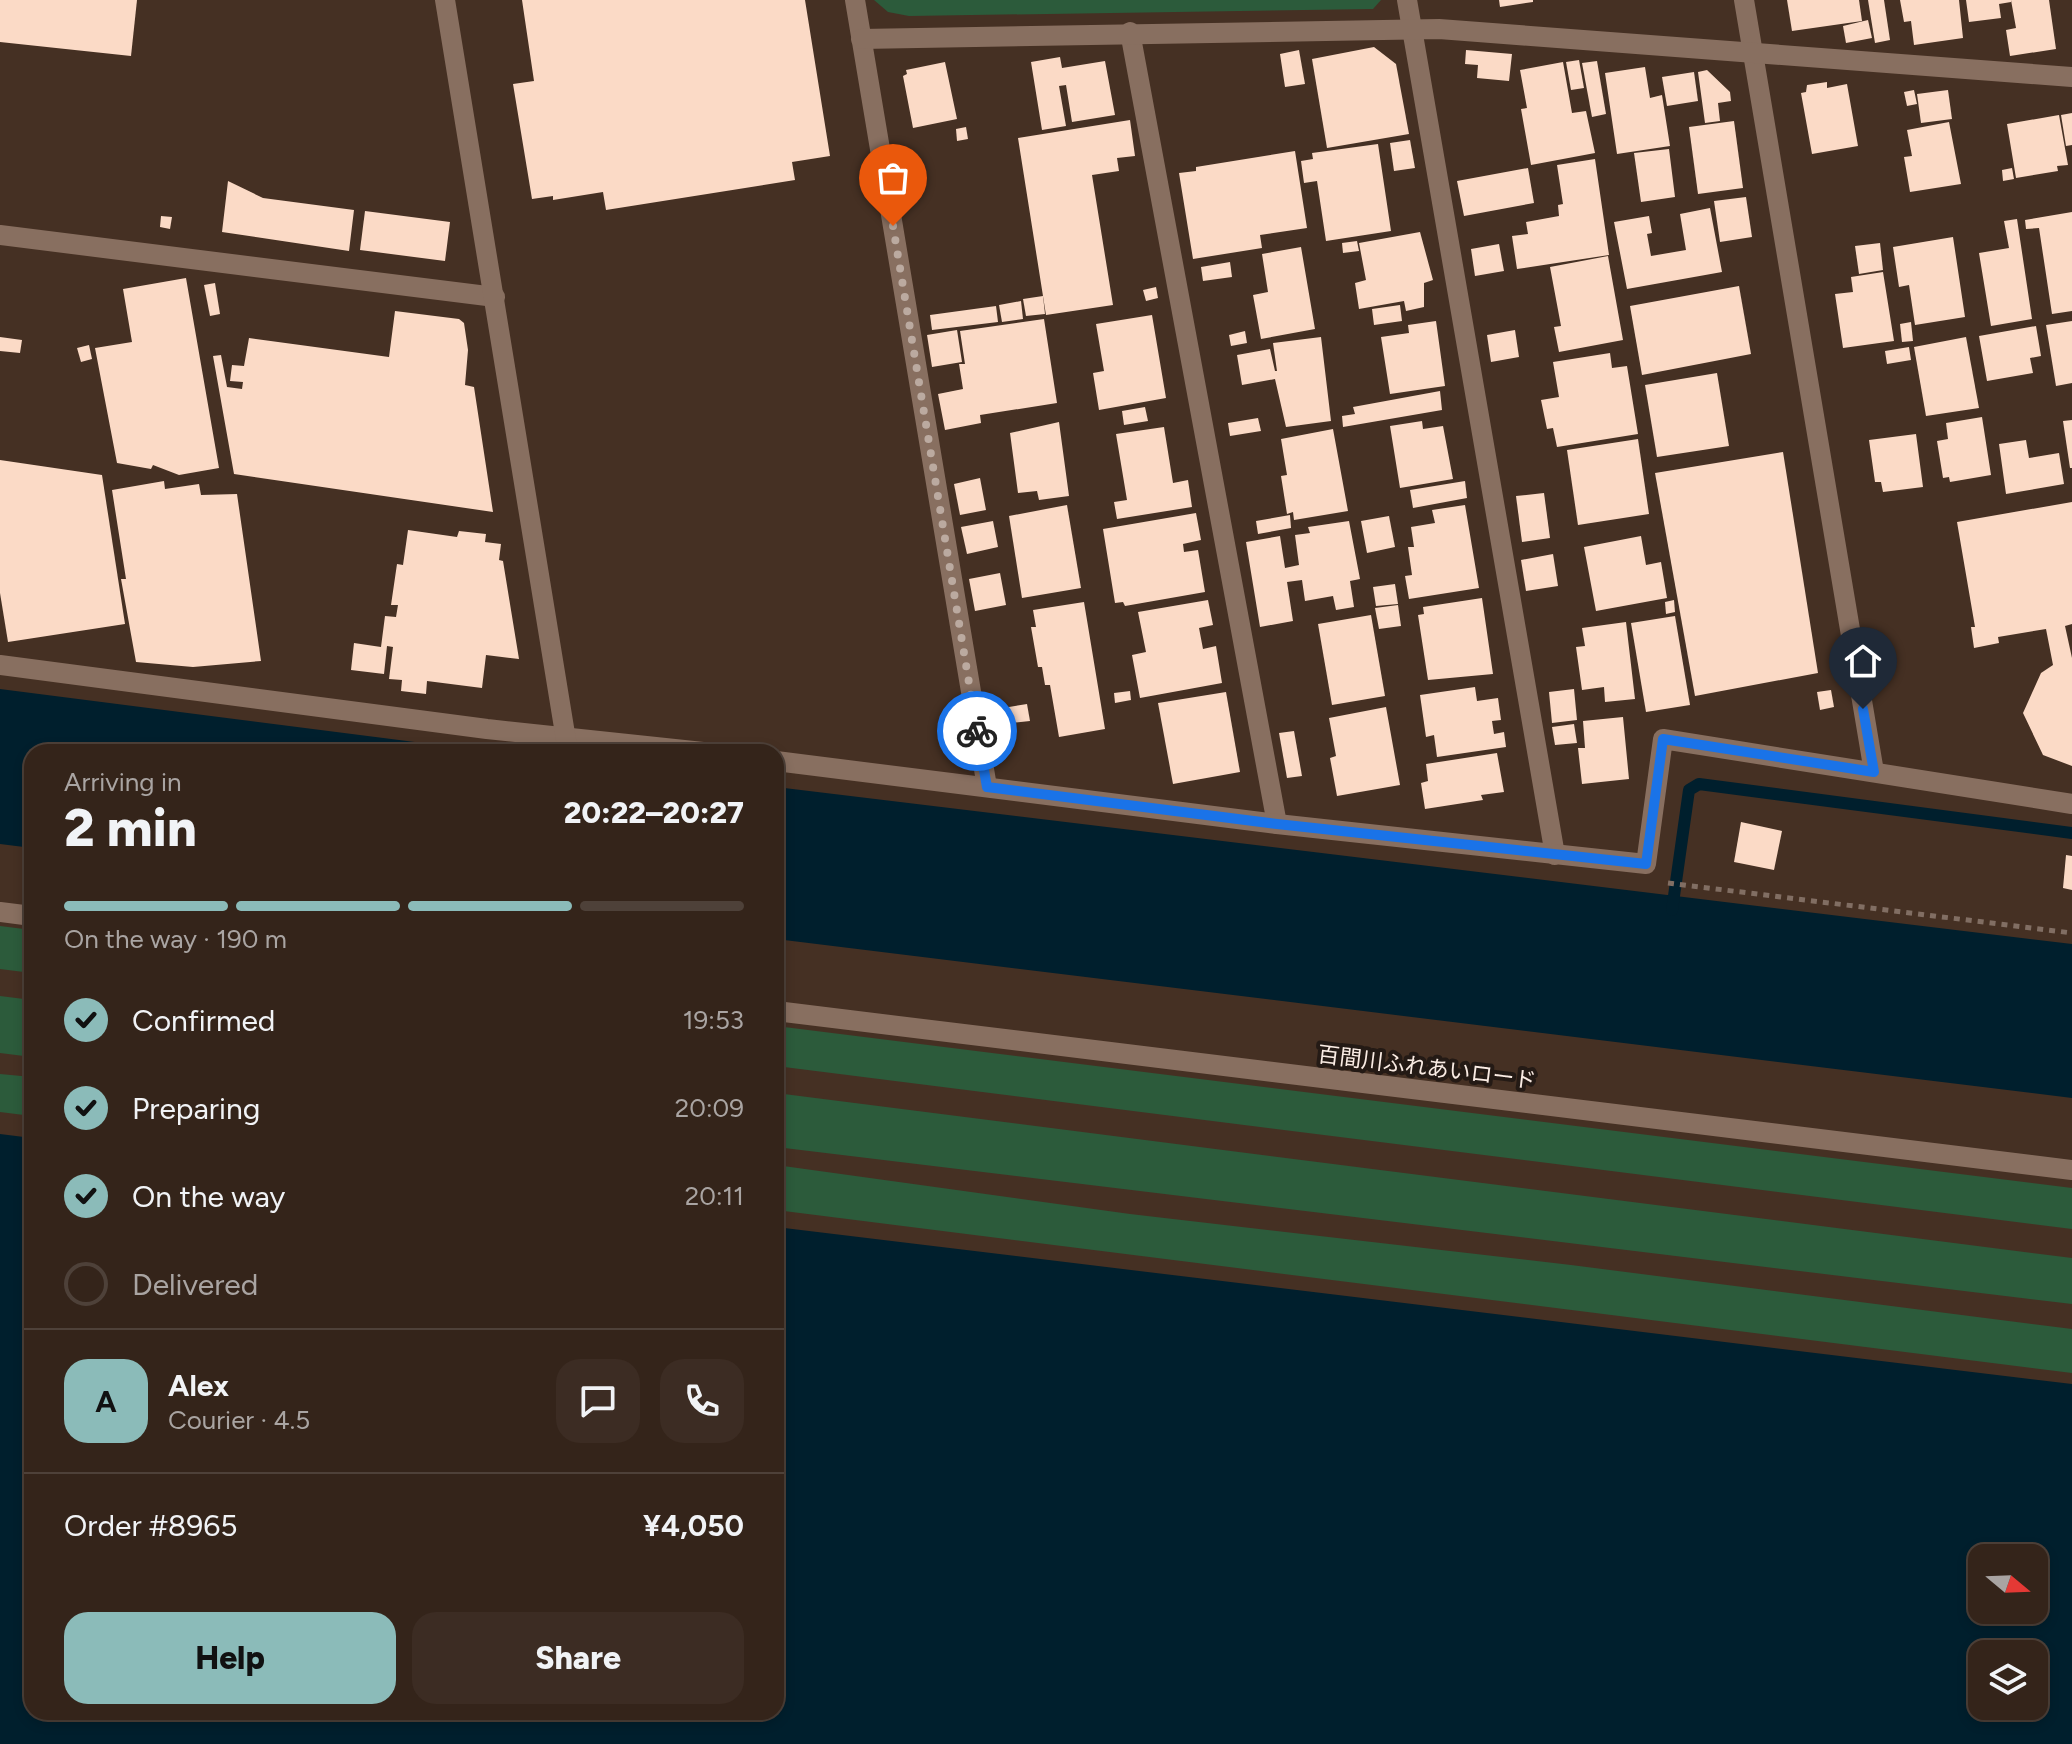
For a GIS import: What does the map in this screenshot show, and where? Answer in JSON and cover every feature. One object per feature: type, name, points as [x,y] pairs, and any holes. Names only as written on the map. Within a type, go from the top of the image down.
[{"type":"street","points":[[0,665],[487,729],[566,743],[445,0]]},
{"type":"street","points":[[855,0],[987,787]]},
{"type":"street","points":[[1407,0],[1555,855]]},
{"type":"street","points":[[1744,0],[1874,772]]},
{"type":"street","points":[[861,39],[1130,32],[1412,30],[2072,77]]},
{"type":"street","points":[[1130,32],[1277,824]]},
{"type":"street","points":[[0,235],[495,297]]},
{"type":"street","points":[[784,762],[1277,824],[1646,864],[1663,739],[2072,804]]},
{"type":"street","points":[[0,912],[24,915]]},
{"type":"street","name":"百間川ふれあいロード","points":[[784,1012],[2072,1170]]},
{"type":"path","points":[[1668,883],[2072,933]]},
{"type":"green space","points":[[874,0],[1381,0],[1373,9],[909,16],[888,12]]},
{"type":"green space","points":[[0,926],[24,929],[24,972],[0,969]]},
{"type":"green space","points":[[0,996],[24,999],[24,1056],[0,1053]]},
{"type":"green space","points":[[784,1027],[2072,1188],[2072,1229],[784,1067]]},
{"type":"green space","points":[[0,1074],[24,1076],[24,1115],[0,1112]]},
{"type":"green space","points":[[784,1094],[2072,1258],[2072,1304],[784,1148]]},
{"type":"green space","points":[[784,1166],[1130,1214],[1571,1265],[2072,1329],[2072,1373],[784,1211]]},
{"type":"water","points":[[0,689],[430,744],[24,744],[24,847],[0,844]]},
{"type":"water","points":[[784,788],[2072,944],[2072,1098],[784,940]]},
{"type":"water","points":[[0,1134],[24,1137],[24,1720],[784,1720],[784,1228],[2072,1384],[2072,1744],[0,1744]]},
{"type":"building","points":[[0,0],[137,0],[131,56],[0,42]]},
{"type":"building","points":[[522,0],[805,0],[830,156],[792,162],[795,180],[606,210],[603,192],[553,200],[553,196],[532,199],[513,84],[534,81]]},
{"type":"building","points":[[1499,0],[1533,0],[1533,2],[1500,7]]},
{"type":"building","points":[[1787,0],[1859,0],[1862,21],[1792,31]]},
{"type":"building","points":[[1868,0],[1884,0],[1890,40],[1875,43]]},
{"type":"building","points":[[1900,0],[1959,0],[1963,38],[1914,45],[1911,21],[1904,22]]},
{"type":"building","points":[[1966,0],[2011,2],[1999,4],[2001,18],[1969,22]]},
{"type":"building","points":[[2011,0],[2049,0],[2056,49],[2010,56],[2006,30],[2016,28]]},
{"type":"building","points":[[1868,20],[1872,38],[1846,43],[1843,26]]},
{"type":"building","points":[[1374,47],[1396,64],[1409,134],[1327,148],[1312,59]]},
{"type":"building","points":[[1299,50],[1305,84],[1285,87],[1280,54]]},
{"type":"building","points":[[1466,50],[1512,54],[1509,81],[1477,78],[1478,65],[1465,64]]},
{"type":"building","points":[[1060,57],[1062,68],[1105,61],[1115,115],[1072,122],[1066,85],[1059,86],[1066,126],[1042,130],[1031,62]]},
{"type":"building","points":[[1579,60],[1584,88],[1571,90],[1566,62]]},
{"type":"building","points":[[1597,61],[1606,114],[1592,117],[1582,63]]},
{"type":"building","points":[[945,62],[957,119],[913,128],[903,76],[907,74],[906,70]]},
{"type":"building","points":[[1563,62],[1572,113],[1586,111],[1595,153],[1531,165],[1521,109],[1527,108],[1520,70]]},
{"type":"building","points":[[1645,67],[1650,98],[1662,95],[1670,146],[1617,154],[1605,73]]},
{"type":"building","points":[[1707,70],[1730,92],[1731,101],[1718,103],[1720,121],[1705,123],[1698,72]]},
{"type":"building","points":[[1694,72],[1698,101],[1667,106],[1662,77]]},
{"type":"building","points":[[1827,82],[1827,88],[1847,84],[1858,146],[1812,154],[1801,93],[1806,92],[1807,85]]},
{"type":"building","points":[[1914,90],[1917,104],[1907,106],[1904,92]]},
{"type":"building","points":[[1948,90],[1952,119],[1921,123],[1917,94]]},
{"type":"building","points":[[2072,113],[2072,145],[2066,146],[2061,115]]},
{"type":"building","points":[[2059,115],[2068,165],[2057,166],[2058,171],[2016,178],[2007,124]]},
{"type":"building","points":[[1130,120],[1135,156],[1117,158],[1119,171],[1092,175],[1113,305],[1046,315],[1018,138]]},
{"type":"building","points":[[1734,121],[1743,188],[1698,194],[1689,127]]},
{"type":"building","points":[[1949,122],[1961,184],[1910,192],[1904,157],[1912,156],[1907,130]]},
{"type":"building","points":[[966,127],[968,139],[957,141],[956,129]]},
{"type":"building","points":[[1410,140],[1415,168],[1394,171],[1390,143]]},
{"type":"building","points":[[1378,144],[1391,231],[1326,241],[1317,181],[1304,183],[1301,161],[1313,159],[1312,153]]},
{"type":"building","points":[[1669,149],[1675,197],[1641,202],[1634,153]]},
{"type":"building","points":[[1295,151],[1307,228],[1260,235],[1262,248],[1193,259],[1179,173],[1196,171],[1196,167]]},
{"type":"building","points":[[1595,159],[1609,255],[1517,269],[1512,236],[1528,234],[1526,222],[1559,216],[1558,205],[1563,204],[1557,165]]},
{"type":"building","points":[[1528,168],[1534,203],[1464,216],[1457,181]]},
{"type":"building","points":[[2012,168],[2014,179],[2003,181],[2002,170]]},
{"type":"building","points":[[228,181],[263,198],[354,210],[349,251],[222,232]]},
{"type":"building","points":[[1746,197],[1752,237],[1720,242],[1714,201]]},
{"type":"building","points":[[1710,208],[1722,272],[1627,289],[1614,222],[1649,216],[1652,233],[1647,234],[1651,256],[1686,250],[1680,214]]},
{"type":"building","points":[[365,211],[450,222],[445,261],[360,250]]},
{"type":"building","points":[[2072,212],[2072,311],[2052,314],[2039,228],[2026,229],[2025,220]]},
{"type":"building","points":[[161,216],[172,217],[170,229],[160,227]]},
{"type":"building","points":[[2017,219],[2032,319],[1991,326],[1979,253],[2009,248],[2004,221]]},
{"type":"building","points":[[1420,232],[1433,280],[1424,283],[1424,307],[1406,311],[1404,301],[1359,309],[1355,283],[1366,280],[1359,243]]},
{"type":"building","points":[[1953,237],[1965,317],[1915,325],[1909,285],[1899,287],[1893,247]]},
{"type":"building","points":[[1357,241],[1359,251],[1343,253],[1342,243]]},
{"type":"building","points":[[1880,243],[1883,270],[1859,274],[1855,246]]},
{"type":"building","points":[[1499,244],[1504,271],[1475,276],[1471,249]]},
{"type":"building","points":[[1301,247],[1315,329],[1261,339],[1253,295],[1268,292],[1262,254]]},
{"type":"building","points":[[1608,256],[1623,340],[1559,352],[1554,327],[1561,326],[1550,267]]},
{"type":"building","points":[[1230,262],[1232,277],[1203,281],[1201,267]]},
{"type":"building","points":[[1883,272],[1894,341],[1843,348],[1835,294],[1853,292],[1851,277]]},
{"type":"building","points":[[186,278],[219,468],[179,475],[153,465],[151,469],[117,463],[95,348],[132,342],[123,289]]},
{"type":"building","points":[[215,283],[220,314],[210,316],[204,285]]},
{"type":"building","points":[[1739,286],[1751,354],[1642,375],[1630,306]]},
{"type":"building","points":[[1156,287],[1158,298],[1146,301],[1143,290]]},
{"type":"building","points":[[1043,296],[1045,314],[1026,316],[1023,299]]},
{"type":"building","points":[[1021,301],[1023,319],[1002,322],[999,305]]},
{"type":"building","points":[[1400,305],[1402,321],[1374,325],[1372,309]]},
{"type":"building","points":[[996,306],[998,322],[932,330],[930,315]]},
{"type":"building","points":[[395,311],[459,319],[464,323],[468,350],[465,385],[474,387],[493,512],[234,474],[213,356],[221,355],[227,387],[242,389],[243,382],[230,381],[232,365],[244,366],[249,338],[389,357]]},
{"type":"building","points":[[1152,315],[1166,398],[1099,410],[1093,373],[1104,371],[1096,324]]},
{"type":"building","points":[[1044,319],[1057,403],[980,415],[981,423],[945,430],[938,394],[963,389],[959,364],[965,364],[960,331]]},
{"type":"building","points":[[1436,321],[1445,386],[1390,394],[1381,337],[1409,333],[1408,325]]},
{"type":"building","points":[[2072,321],[2072,383],[2056,386],[2046,325]]},
{"type":"building","points":[[1911,322],[1913,341],[1902,342],[1900,324]]},
{"type":"building","points":[[2036,326],[2041,356],[2030,358],[2033,373],[1987,381],[1979,336]]},
{"type":"building","points":[[957,330],[962,362],[932,367],[927,335]]},
{"type":"building","points":[[1515,330],[1519,357],[1491,362],[1487,335]]},
{"type":"building","points":[[1245,331],[1247,343],[1231,346],[1229,335]]},
{"type":"building","points":[[0,337],[22,340],[20,353],[0,351]]},
{"type":"building","points":[[1321,337],[1331,421],[1286,427],[1275,379],[1242,385],[1237,355],[1270,349],[1277,371],[1273,343]]},
{"type":"building","points":[[1966,337],[1979,408],[1926,416],[1914,347]]},
{"type":"building","points":[[89,345],[92,359],[81,362],[77,348]]},
{"type":"building","points":[[1909,347],[1911,360],[1887,364],[1885,351]]},
{"type":"building","points":[[1610,353],[1612,368],[1627,366],[1638,434],[1557,447],[1553,428],[1547,429],[1541,400],[1559,397],[1553,362]]},
{"type":"building","points":[[1717,373],[1729,446],[1657,457],[1645,385]]},
{"type":"building","points":[[1440,391],[1442,410],[1343,427],[1342,416],[1355,414],[1353,407]]},
{"type":"building","points":[[1145,407],[1148,421],[1124,425],[1122,411]]},
{"type":"building","points":[[1982,417],[1991,475],[1950,482],[1949,477],[1943,478],[1937,441],[1948,439],[1946,423]]},
{"type":"building","points":[[1258,418],[1261,431],[1230,436],[1228,423]]},
{"type":"building","points":[[2072,420],[2072,468],[2070,468],[2063,421]]},
{"type":"building","points":[[1422,421],[1423,429],[1443,426],[1453,479],[1400,488],[1390,426]]},
{"type":"building","points":[[1059,422],[1069,496],[1039,500],[1037,491],[1018,493],[1010,433]]},
{"type":"building","points":[[1164,427],[1173,483],[1188,480],[1192,507],[1117,519],[1114,502],[1127,500],[1116,434]]},
{"type":"building","points":[[1333,429],[1348,511],[1294,520],[1293,512],[1287,514],[1281,476],[1287,475],[1281,439]]},
{"type":"building","points":[[1916,434],[1923,487],[1883,492],[1881,482],[1875,482],[1869,440]]},
{"type":"building","points":[[1638,439],[1649,514],[1578,525],[1567,450]]},
{"type":"building","points":[[2026,440],[2029,458],[2059,453],[2064,484],[2006,494],[1999,444]]},
{"type":"building","points":[[1783,452],[1818,673],[1695,696],[1655,473]]},
{"type":"building","points":[[0,460],[102,475],[125,624],[8,642],[0,593]]},
{"type":"building","points":[[980,478],[986,510],[960,515],[954,484]]},
{"type":"building","points":[[164,481],[165,489],[199,484],[201,495],[237,494],[261,661],[193,667],[136,662],[121,579],[126,579],[112,490]]},
{"type":"building","points":[[1465,481],[1467,498],[1413,508],[1410,490]]},
{"type":"building","points":[[1544,493],[1550,538],[1522,542],[1516,496]]},
{"type":"building","points":[[2072,502],[2072,624],[2065,626],[2072,658],[2072,766],[2043,755],[2023,713],[2041,673],[2053,665],[2046,629],[1998,637],[1999,643],[1974,648],[1971,627],[1975,627],[1957,522]]},
{"type":"building","points":[[1067,505],[1081,588],[1022,598],[1009,516]]},
{"type":"building","points":[[1465,505],[1479,588],[1409,599],[1405,576],[1412,575],[1408,547],[1414,547],[1411,527],[1435,523],[1432,510]]},
{"type":"building","points":[[1196,513],[1201,540],[1183,544],[1184,552],[1198,550],[1205,592],[1125,606],[1123,602],[1115,603],[1103,529]]},
{"type":"building","points":[[1290,515],[1291,528],[1258,534],[1256,521]]},
{"type":"building","points":[[1389,516],[1395,547],[1367,553],[1361,521]]},
{"type":"building","points":[[993,521],[998,547],[967,554],[961,527]]},
{"type":"building","points":[[1349,521],[1360,579],[1350,581],[1354,607],[1336,610],[1333,596],[1305,601],[1302,580],[1287,582],[1293,621],[1260,627],[1246,542],[1280,536],[1285,568],[1299,565],[1295,535],[1310,533],[1308,527]]},
{"type":"building","points":[[408,530],[457,537],[459,531],[486,534],[485,542],[501,544],[499,560],[503,561],[519,659],[486,655],[482,688],[427,681],[426,694],[401,691],[402,680],[389,679],[393,647],[387,646],[384,674],[351,670],[354,643],[381,647],[385,616],[396,617],[398,605],[391,605],[397,564],[403,565]]},
{"type":"building","points":[[1641,536],[1646,565],[1661,562],[1667,598],[1596,611],[1584,547]]},
{"type":"building","points":[[1553,554],[1558,586],[1526,591],[1521,560]]},
{"type":"building","points":[[1000,573],[1006,605],[975,611],[969,579]]},
{"type":"building","points":[[1395,584],[1398,604],[1376,606],[1373,587]]},
{"type":"building","points":[[1482,598],[1493,674],[1428,680],[1418,615],[1424,614],[1423,607]]},
{"type":"building","points":[[1208,600],[1213,625],[1199,628],[1203,649],[1216,646],[1222,683],[1140,698],[1132,655],[1146,652],[1138,612]]},
{"type":"building","points":[[1674,600],[1675,612],[1666,614],[1665,602]]},
{"type":"building","points":[[1084,602],[1105,729],[1059,737],[1050,685],[1045,685],[1042,667],[1038,667],[1031,627],[1036,627],[1033,610]]},
{"type":"building","points":[[1398,605],[1401,626],[1379,629],[1375,608]]},
{"type":"building","points":[[1371,615],[1385,696],[1332,705],[1318,624]]},
{"type":"building","points":[[1675,616],[1690,705],[1646,712],[1631,623]]},
{"type":"building","points":[[1626,622],[1635,699],[1605,702],[1604,687],[1582,690],[1576,647],[1585,646],[1582,628]]},
{"type":"building","points":[[1475,687],[1477,701],[1498,698],[1501,720],[1492,721],[1494,734],[1504,732],[1506,747],[1437,757],[1434,735],[1426,737],[1420,695]]},
{"type":"building","points":[[1574,689],[1577,720],[1552,723],[1549,692]]},
{"type":"building","points":[[1831,690],[1834,707],[1820,710],[1817,692]]},
{"type":"building","points":[[1130,691],[1131,700],[1115,703],[1114,693]]},
{"type":"building","points":[[1226,692],[1240,772],[1173,784],[1158,703]]},
{"type":"building","points":[[1027,704],[1030,721],[1011,723],[1009,707]]},
{"type":"building","points":[[1386,707],[1400,785],[1337,796],[1330,758],[1336,756],[1329,718]]},
{"type":"building","points":[[1623,717],[1629,779],[1582,784],[1578,748],[1585,748],[1583,721]]},
{"type":"building","points":[[1574,724],[1577,743],[1555,745],[1552,727]]},
{"type":"building","points":[[1294,731],[1302,776],[1287,778],[1279,733]]},
{"type":"building","points":[[1497,753],[1504,792],[1481,795],[1483,800],[1425,809],[1421,783],[1428,781],[1426,764]]},
{"type":"building","points":[[1741,822],[1782,831],[1774,870],[1734,862]]},
{"type":"building","points":[[2066,855],[2072,856],[2072,890],[2063,888]]},
{"type":"waterway","points":[[1672,910],[1689,790],[1699,784],[2072,833]]},
{"type":"way so far","points":[[893,226],[977,731]]},
{"type":"route","points":[[977,731],[987,787],[1277,824],[1646,864],[1663,739],[1874,772],[1863,709]]}]
